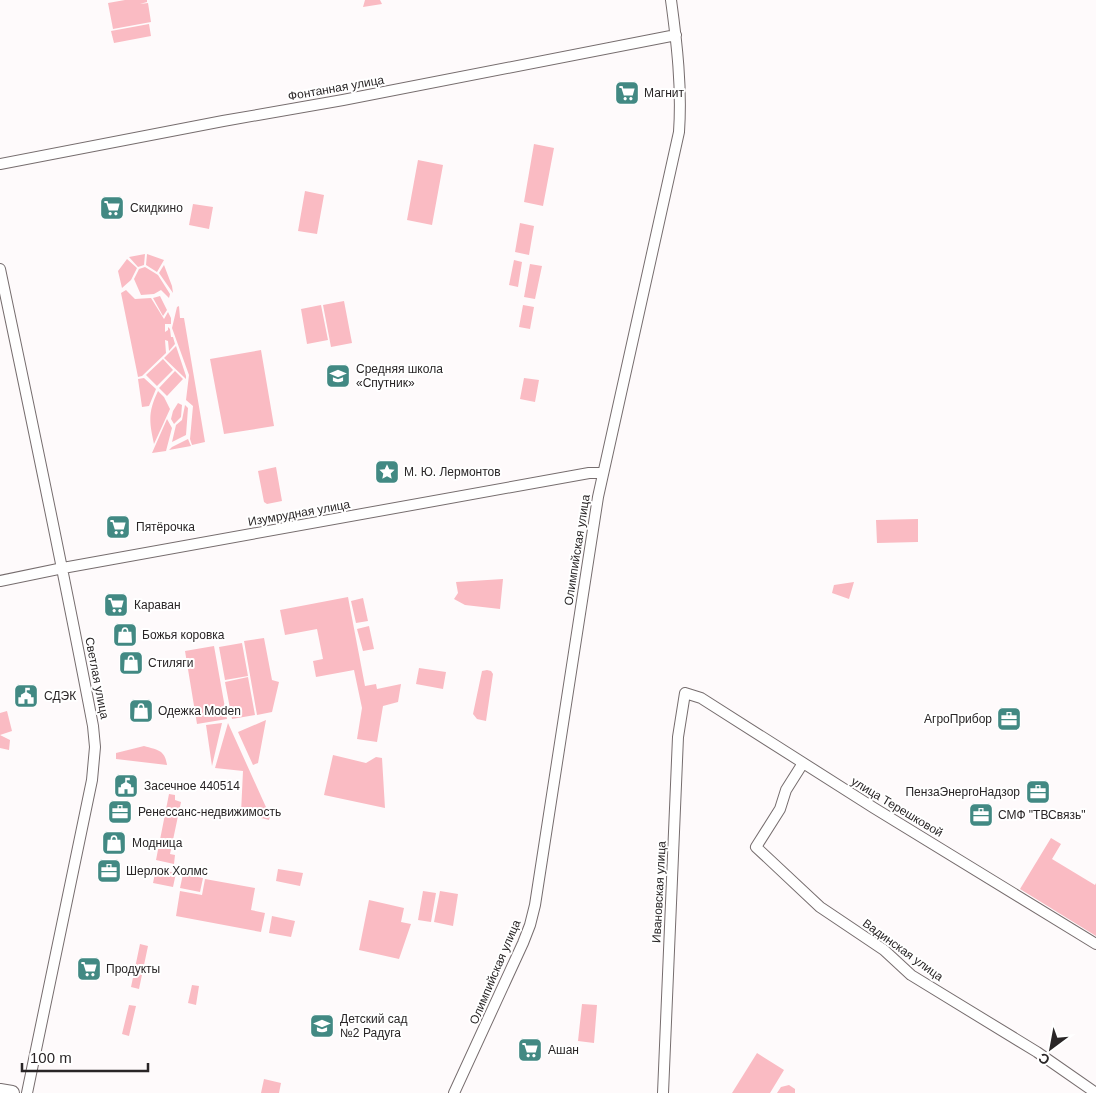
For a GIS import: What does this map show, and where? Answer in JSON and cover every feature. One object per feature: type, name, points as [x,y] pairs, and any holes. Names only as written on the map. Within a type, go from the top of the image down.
[{"type":"main road","points":[[0,1091],[12,1093]]},
{"type":"street","name":"Олимпийская улица","points":[[454,1093],[523,942],[535,905],[602,473],[679,132],[681,101],[676,35],[671,0]]},
{"type":"street","name":"Фонтанная улица","points":[[0,164],[223,121],[352,99],[676,35]]},
{"type":"street","name":"Светлая улица","points":[[0,269],[63,568],[93,726],[94,760],[90,790],[27,1093]]},
{"type":"street","name":"Изумрудная улица","points":[[0,581],[505,488],[589,473],[602,473]]},
{"type":"street","name":"улица Терешковой","points":[[685,693],[701,698],[1096,944]]},
{"type":"street","name":"Ивановская улица","points":[[664,1093],[678,737],[685,693]]},
{"type":"street","name":"Вадинская улица","points":[[803,763],[786,790],[780,809],[756,847],[820,907],[884,950],[911,974],[1037,1052],[1096,1093]]},
{"type":"shaded area","points":[[125,0],[147,0],[147,2],[140,4],[148,3],[151,22],[113,29],[108,3]]},
{"type":"shaded area","points":[[365,0],[380,0],[382,4],[363,7]]},
{"type":"shaded area","points":[[149,24],[151,36],[114,43],[111,31]]},
{"type":"shaded area","points":[[534,144],[554,148],[543,206],[524,202]]},
{"type":"shaded area","points":[[418,160],[443,165],[432,225],[407,220]]},
{"type":"shaded area","points":[[305,191],[324,195],[317,234],[298,231]]},
{"type":"shaded area","points":[[193,204],[213,207],[209,229],[189,225]]},
{"type":"shaded area","points":[[520,223],[534,226],[529,255],[515,252]]},
{"type":"shaded area","points":[[145,254],[144,265],[138,267],[129,257]]},
{"type":"shaded area","points":[[147,254],[164,260],[157,272],[146,265]]},
{"type":"shaded area","points":[[127,259],[137,268],[131,280],[122,288],[118,271]]},
{"type":"shaded area","points":[[514,260],[522,262],[518,287],[509,285]]},
{"type":"shaded area","points":[[530,264],[542,266],[535,299],[524,297]]},
{"type":"shaded area","points":[[164,265],[172,286],[173,293],[159,273]]},
{"type":"shaded area","points":[[145,267],[158,275],[170,294],[169,298],[161,290],[154,294],[141,295],[134,279],[139,269]]},
{"type":"shaded area","points":[[126,290],[135,299],[151,298],[164,319],[168,312],[171,324],[165,324],[165,332],[168,330],[168,327],[175,344],[169,351],[168,341],[165,340],[166,353],[142,376],[138,377],[121,293]]},
{"type":"shaded area","points":[[160,296],[167,310],[163,316],[153,298]]},
{"type":"shaded area","points":[[344,301],[352,343],[331,347],[323,305]]},
{"type":"shaded area","points":[[321,305],[328,340],[307,344],[301,309]]},
{"type":"shaded area","points":[[523,305],[534,307],[530,329],[519,327]]},
{"type":"shaded area","points":[[179,306],[180,318],[184,318],[205,442],[192,445],[190,439],[193,406],[186,400],[189,375],[172,328],[177,307]]},
{"type":"shaded area","points":[[176,346],[186,376],[186,379],[164,358]]},
{"type":"shaded area","points":[[261,350],[274,426],[224,434],[210,359]]},
{"type":"shaded area","points":[[163,359],[173,370],[157,386],[146,375]]},
{"type":"shaded area","points":[[175,371],[183,379],[167,396],[159,388]]},
{"type":"shaded area","points":[[144,378],[156,389],[149,406],[142,407],[138,379]]},
{"type":"shaded area","points":[[524,378],[539,380],[535,402],[520,399]]},
{"type":"shaded area","points":[[158,391],[164,397],[170,409],[154,444],[150,417],[152,405]]},
{"type":"shaded area","points":[[178,403],[182,405],[181,417],[174,424],[171,419]]},
{"type":"shaded area","points":[[185,405],[188,408],[186,435],[172,442],[176,425],[182,420]]},
{"type":"shaded area","points":[[167,419],[172,428],[166,451],[152,453]]},
{"type":"shaded area","points":[[188,439],[191,446],[169,450],[172,447]]},
{"type":"shaded area","points":[[276,467],[282,501],[267,504],[264,502],[258,471]]},
{"type":"shaded area","points":[[918,519],[918,542],[877,543],[876,520]]},
{"type":"shaded area","points":[[503,579],[500,609],[465,605],[454,599],[458,593],[456,582]]},
{"type":"shaded area","points":[[854,582],[849,599],[832,593],[834,585]]},
{"type":"shaded area","points":[[348,597],[365,686],[376,684],[377,689],[401,684],[398,702],[383,706],[377,742],[357,739],[362,708],[354,670],[316,677],[313,661],[323,659],[317,629],[285,635],[280,610]]},
{"type":"shaded area","points":[[363,598],[368,621],[356,623],[351,601]]},
{"type":"shaded area","points":[[369,626],[374,649],[363,651],[357,629]]},
{"type":"shaded area","points":[[264,638],[272,680],[279,682],[272,712],[257,715],[244,641]]},
{"type":"shaded area","points":[[242,643],[248,676],[225,680],[219,647]]},
{"type":"shaded area","points":[[214,646],[227,719],[197,724],[185,651]]},
{"type":"shaded area","points":[[419,668],[446,672],[443,689],[416,684]]},
{"type":"shaded area","points":[[487,670],[493,674],[486,721],[477,719],[473,714],[482,671]]},
{"type":"shaded area","points":[[248,677],[255,715],[232,719],[225,682]]},
{"type":"shaded area","points":[[7,711],[12,731],[0,735],[0,713]]},
{"type":"shaded area","points":[[266,720],[258,763],[253,765],[238,732]]},
{"type":"shaded area","points":[[222,723],[212,766],[206,725]]},
{"type":"shaded area","points":[[228,723],[270,816],[269,820],[241,813],[243,771],[215,768]]},
{"type":"shaded area","points":[[0,735],[10,740],[9,750],[0,748]]},
{"type":"shaded area","points":[[144,746],[163,753],[167,765],[116,759],[116,753]]},
{"type":"shaded area","points":[[333,755],[366,763],[376,757],[382,758],[385,808],[324,795]]},
{"type":"shaded area","points":[[169,794],[175,795],[175,800],[181,802],[170,854],[175,855],[174,864],[156,860]]},
{"type":"shaded area","points":[[1051,838],[1061,844],[1052,859],[1095,885],[1096,883],[1096,936],[1020,889]]},
{"type":"shaded area","points":[[156,869],[176,873],[173,887],[153,883]]},
{"type":"shaded area","points":[[278,869],[303,873],[300,886],[276,881]]},
{"type":"shaded area","points":[[183,874],[203,878],[200,892],[180,888]]},
{"type":"shaded area","points":[[205,879],[255,888],[251,910],[265,913],[261,932],[176,916],[180,891],[202,895]]},
{"type":"shaded area","points":[[423,891],[436,893],[431,922],[418,920]]},
{"type":"shaded area","points":[[440,891],[458,894],[453,926],[434,922]]},
{"type":"shaded area","points":[[369,900],[404,908],[401,922],[411,924],[399,959],[359,950]]},
{"type":"shaded area","points":[[272,916],[295,921],[291,937],[269,933]]},
{"type":"shaded area","points":[[140,944],[148,946],[139,989],[131,987]]},
{"type":"shaded area","points":[[192,985],[199,986],[196,1005],[188,1003]]},
{"type":"shaded area","points":[[582,1004],[597,1005],[594,1043],[578,1041]]},
{"type":"shaded area","points":[[129,1005],[136,1006],[129,1036],[122,1034]]},
{"type":"shaded area","points":[[757,1053],[784,1070],[770,1093],[732,1093]]},
{"type":"shaded area","points":[[264,1079],[281,1083],[279,1093],[261,1093]]},
{"type":"shaded area","points":[[789,1085],[795,1089],[795,1093],[777,1093],[781,1087]]},
{"type":"place","name":"Магнит","points":[[627,93]]},
{"type":"place","name":"Скидкино","points":[[112,208]]},
{"type":"place","name":"Средняя школа «Спутник»","points":[[338,376]]},
{"type":"place","name":"М. Ю. Лермонтов","points":[[387,472]]},
{"type":"place","name":"Пятёрочка","points":[[118,527]]},
{"type":"place","name":"Караван","points":[[116,605]]},
{"type":"place","name":"Божья коровка","points":[[125,635]]},
{"type":"place","name":"Стиляги","points":[[131,663]]},
{"type":"place","name":"СДЭК","points":[[26,696]]},
{"type":"place","name":"Одежка Moden","points":[[141,711]]},
{"type":"place","name":"АгроПрибор","points":[[1009,719]]},
{"type":"place","name":"Засечное 440514","points":[[126,786]]},
{"type":"place","name":"ПензаЭнергоНадзор","points":[[1038,792]]},
{"type":"place","name":"Ренессанс-недвижимость","points":[[120,812]]},
{"type":"place","name":"СМФ \"ТВСвязь\"","points":[[981,815]]},
{"type":"place","name":"Модница","points":[[114,843]]},
{"type":"place","name":"Шерлок Холмс","points":[[109,871]]},
{"type":"place","name":"Продукты","points":[[89,969]]},
{"type":"place","name":"Детский сад №2 Радуга","points":[[322,1026]]},
{"type":"place","name":"Ашан","points":[[530,1050]]}]
